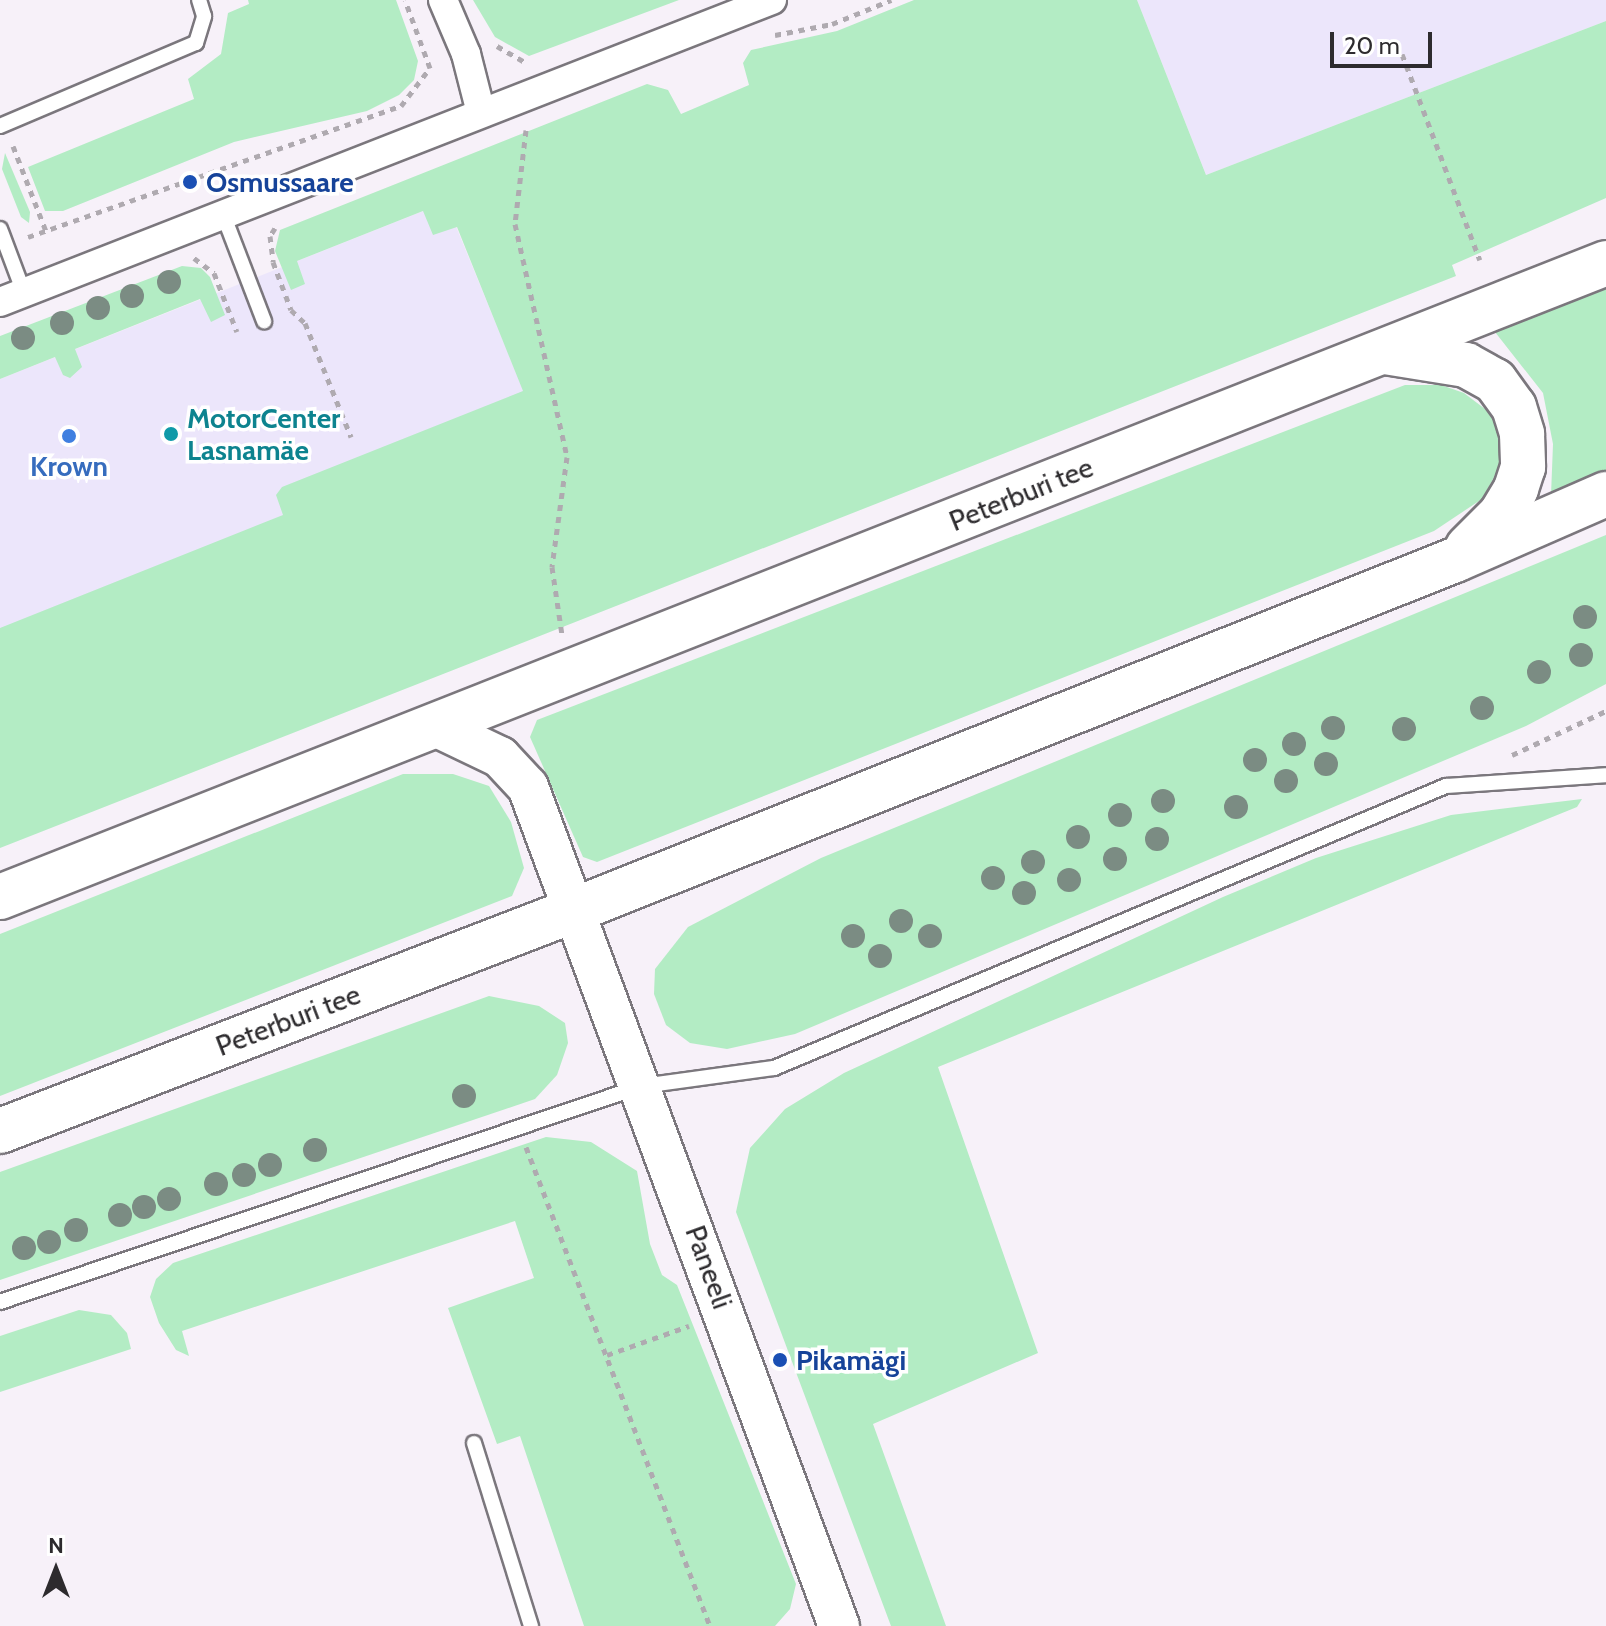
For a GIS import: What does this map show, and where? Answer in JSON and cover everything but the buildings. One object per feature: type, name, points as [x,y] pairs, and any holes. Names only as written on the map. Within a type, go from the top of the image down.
[{"type":"highway","name":"Peterburi tee","points":[[0,897],[1606,263]]},
{"type":"highway","points":[[1380,351],[1466,365],[1495,381],[1514,407],[1522,434],[1523,467],[1516,489],[1501,514],[1455,560]]},
{"type":"highway","name":"Peterburi tee","points":[[0,1131],[577,909],[1455,560],[1606,494]]},
{"type":"street","points":[[443,0],[466,54],[481,113]]},
{"type":"street","points":[[12,298],[772,0]]},
{"type":"street","points":[[437,727],[500,757],[517,771],[577,909]]},
{"type":"street","name":"Paneeli","points":[[577,909],[836,1625]]},
{"type":"lane","points":[[2,126],[196,43],[204,16],[199,0]]},
{"type":"lane","points":[[223,214],[264,321]]},
{"type":"lane","points":[[0,229],[6,244],[12,298]]},
{"type":"lane","points":[[0,1302],[642,1086],[774,1068],[1446,786],[1606,775]]},
{"type":"lane","points":[[474,1443],[531,1626]]},
{"type":"path","points":[[6,244],[401,106],[430,68],[405,0]]},
{"type":"path","points":[[1402,54],[1480,260]]},
{"type":"path","points":[[527,125],[515,224],[567,457],[552,567],[567,675]]},
{"type":"path","points":[[2,126],[46,231]]},
{"type":"path","points":[[280,221],[270,236],[273,262],[291,310],[305,323],[351,437]]},
{"type":"path","points":[[189,256],[214,273],[237,332]]},
{"type":"path","points":[[1446,786],[1606,711]]},
{"type":"path","points":[[519,1128],[710,1626]]},
{"type":"path","points":[[607,1355],[696,1323]]},
{"type":"shaded area","points":[[1137,0],[1606,0],[1606,21],[1206,175]]},
{"type":"shaded area","points":[[446,202],[542,436],[0,641],[0,379]]},
{"type":"green space","points":[[248,0],[396,0],[418,61],[414,80],[399,95],[367,111],[234,142],[63,211],[45,211],[28,167],[194,99],[188,79],[221,54],[228,13],[249,4]]},
{"type":"green space","points":[[473,0],[679,0],[529,56],[495,37]]},
{"type":"green space","points":[[914,0],[1137,0],[1206,175],[1606,21],[1606,198],[1452,265],[1456,276],[0,848],[0,628],[283,515],[276,495],[282,487],[523,391],[457,227],[433,235],[423,211],[297,261],[305,284],[291,290],[275,251],[280,230],[647,84],[668,90],[681,114],[749,85],[743,63],[751,50],[837,31]]},
{"type":"green space","points":[[5,153],[30,212],[29,223],[21,217],[2,169]]},
{"type":"green space","points":[[182,266],[201,268],[210,277],[225,315],[211,322],[200,299],[75,349],[82,367],[70,378],[63,375],[55,357],[0,379],[0,336]]},
{"type":"green space","points":[[1606,289],[1606,470],[1551,495],[1553,444],[1543,393],[1495,332]]},
{"type":"green space","points":[[1405,385],[1441,385],[1464,393],[1489,412],[1502,436],[1502,463],[1482,499],[1434,531],[597,862],[583,857],[530,737],[537,720]]},
{"type":"green space","points":[[1606,535],[1606,684],[1526,726],[795,1034],[727,1049],[690,1043],[666,1025],[654,994],[655,969],[688,927],[821,858]]},
{"type":"green space","points":[[403,774],[453,774],[489,786],[511,822],[524,868],[512,896],[0,1096],[0,934]]},
{"type":"green space","points":[[1582,799],[1577,807],[938,1067],[1038,1353],[873,1424],[946,1626],[891,1626],[736,1212],[750,1148],[785,1109],[844,1073],[1223,897],[1316,858],[1451,815]]},
{"type":"green space","points":[[489,996],[539,1006],[565,1023],[568,1043],[557,1075],[535,1099],[0,1280],[0,1172]]},
{"type":"green space","points":[[546,1137],[591,1142],[637,1171],[650,1244],[662,1275],[677,1285],[796,1584],[790,1609],[775,1626],[584,1626],[520,1436],[497,1444],[448,1308],[534,1278],[515,1221],[182,1331],[189,1356],[176,1350],[159,1323],[150,1297],[156,1279],[173,1263]]},
{"type":"green space","points":[[79,1310],[111,1315],[127,1333],[131,1349],[0,1392],[0,1336]]},
{"type":"place","name":"Osmussaare","points":[[190,182]]},
{"type":"place","name":"MotorCenter Lasnamäe","points":[[171,434]]},
{"type":"place","name":"Krown","points":[[69,436]]},
{"type":"place","name":"Pikamägi","points":[[780,1360]]}]
